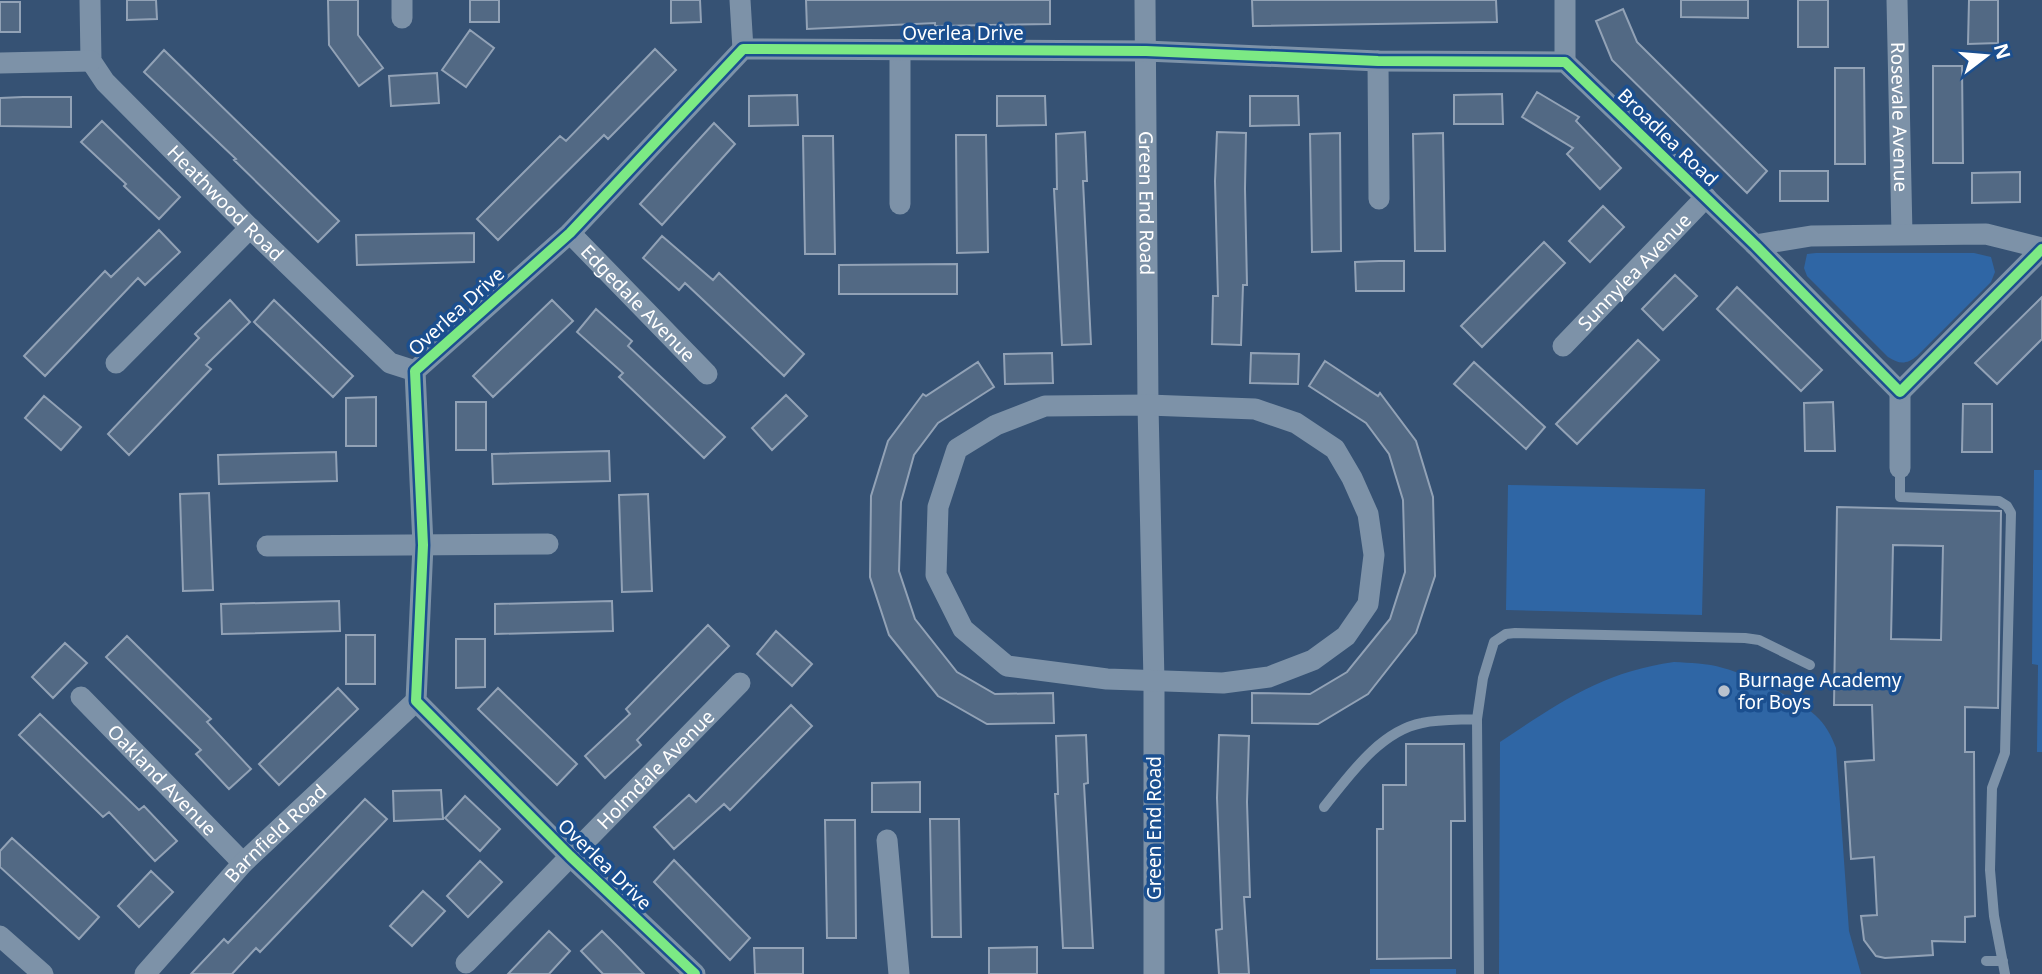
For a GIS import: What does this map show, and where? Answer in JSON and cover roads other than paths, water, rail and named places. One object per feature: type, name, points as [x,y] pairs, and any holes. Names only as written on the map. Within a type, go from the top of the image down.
[{"type":"street","points":[[0,62],[91,61],[90,0]]},
{"type":"street","points":[[740,0],[743,49]]},
{"type":"street","name":"Green End Road","points":[[1145,0],[1148,405],[1154,681],[1154,974]]},
{"type":"street","points":[[1146,51],[1378,61],[1566,62],[1565,0]]},
{"type":"street","name":"Rosevale Avenue","points":[[1897,0],[1902,234]]},
{"type":"street","name":"Overlea Drive","points":[[695,974],[570,856],[416,701],[423,545],[415,371],[570,233],[743,49],[1146,51]]},
{"type":"street","points":[[900,50],[900,204]]},
{"type":"street","name":"Heathwood Road","points":[[91,61],[105,82],[250,228],[390,363],[415,371]]},
{"type":"street","points":[[1378,61],[1378,199]]},
{"type":"street","name":"Broadlea Road","points":[[1566,62],[1755,245],[1900,392]]},
{"type":"street","name":"Sunnylea Avenue","points":[[1563,346],[1706,197]]},
{"type":"street","points":[[116,363],[250,228]]},
{"type":"street","name":"Edgedale Avenue","points":[[570,233],[707,374]]},
{"type":"street","points":[[1755,245],[1811,236],[1986,234],[2042,248]]},
{"type":"street","points":[[1900,468],[1900,392],[2042,248]]},
{"type":"street","points":[[1148,405],[1255,409],[1296,423],[1335,449],[1368,514],[1374,555],[1368,604],[1346,636],[1313,660],[1269,677],[1223,683],[1107,679],[1007,666],[963,629],[936,575],[938,507],[957,449],[996,425],[1045,406],[1148,405]]},
{"type":"street","points":[[267,546],[548,544]]},
{"type":"street","name":"Holmdale Avenue","points":[[466,963],[740,683]]},
{"type":"street","name":"Oakland Avenue","points":[[81,697],[243,863]]},
{"type":"street","name":"Barnfield Road","points":[[145,974],[243,863],[416,701]]},
{"type":"street","points":[[887,840],[899,974]]},
{"type":"street","points":[[0,936],[43,974]]},
{"type":"lane","points":[[1900,468],[1900,497],[1990,499],[2007,506],[2011,513],[2005,753],[1992,788],[1990,870],[1994,916],[2006,974]]},
{"type":"lane","points":[[1479,974],[1477,719],[1488,658],[1494,642],[1506,634],[1745,638],[1759,640],[1810,665]]},
{"type":"lane","points":[[1324,807],[1366,758],[1408,727],[1422,723],[1477,719]]},
{"type":"lane","points":[[1986,961],[2004,961]]},
{"type":"place","name":"Burnage Academy for Boys","points":[[1724,691]]}]
